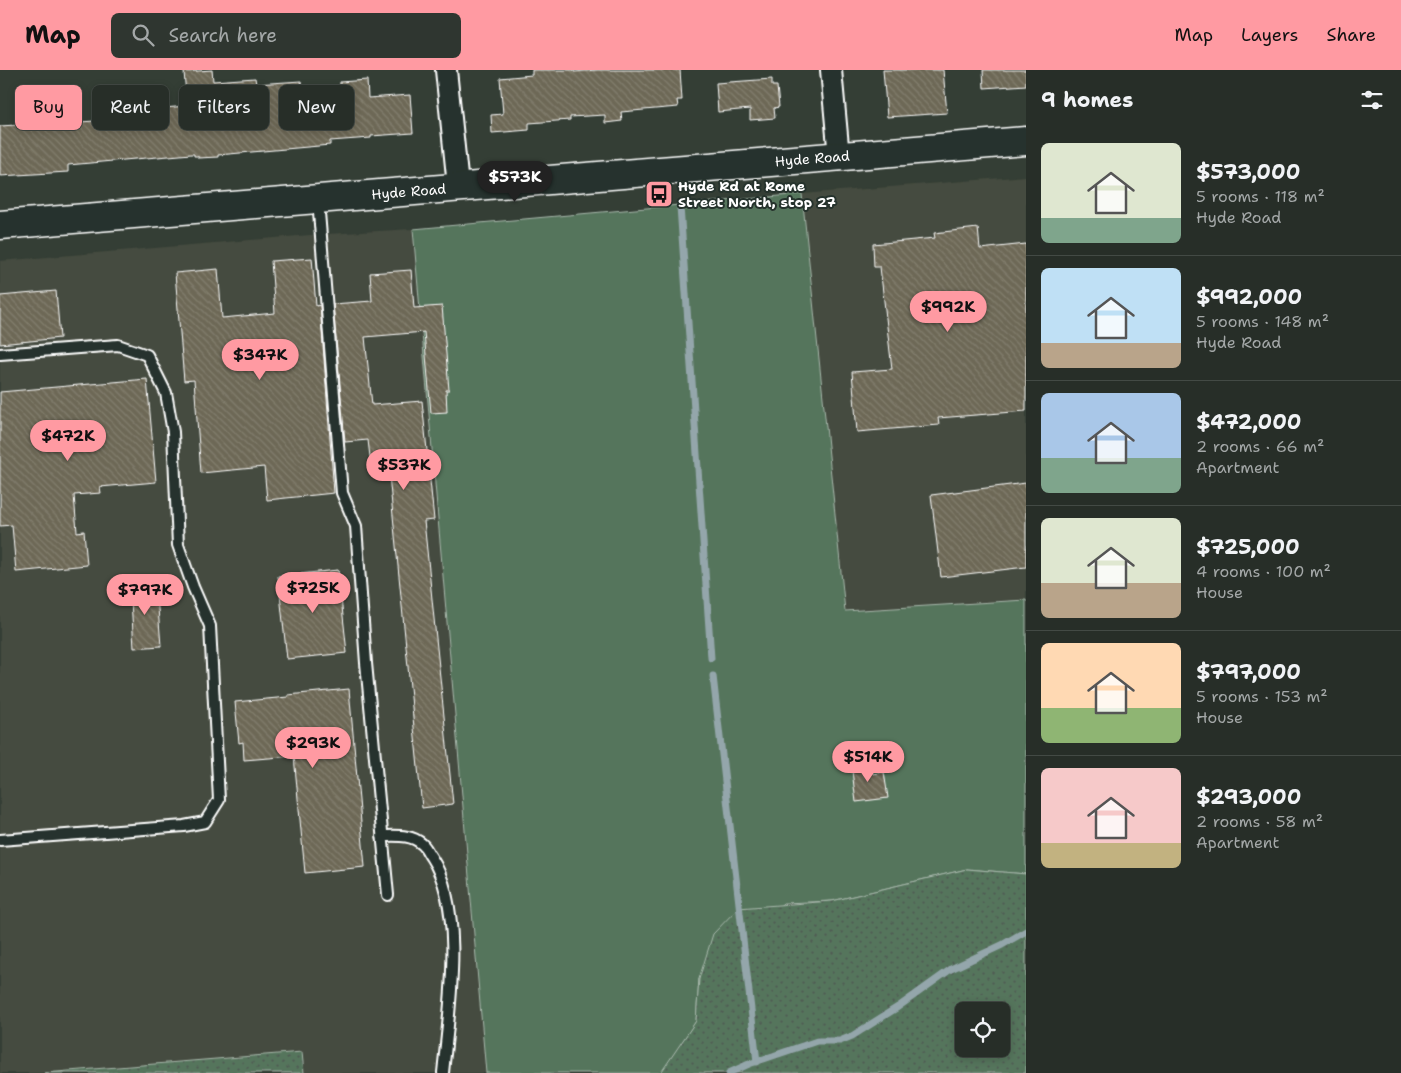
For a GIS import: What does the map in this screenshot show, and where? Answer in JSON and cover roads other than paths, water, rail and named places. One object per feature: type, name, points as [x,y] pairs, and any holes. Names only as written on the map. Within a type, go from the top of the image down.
[{"type":"street","points":[[446,70],[458,186]]},
{"type":"street","points":[[831,70],[839,157]]},
{"type":"street","name":"Hyde Road","points":[[0,225],[1026,141]]},
{"type":"lane","points":[[318,199],[342,494],[356,526],[366,663],[388,895]]},
{"type":"lane","points":[[0,354],[118,345],[147,355],[166,393],[173,432],[178,545],[210,626],[219,800],[205,822],[184,826],[0,840]]},
{"type":"lane","points":[[382,836],[410,837],[423,845],[438,868],[447,898],[454,957],[443,1073]]},
{"type":"waterway","points":[[680,206],[711,658]]},
{"type":"waterway","points":[[713,676],[757,1062]]},
{"type":"waterway","points":[[729,1073],[749,1064],[817,1041],[840,1041],[852,1036],[898,1007],[951,969],[1002,945],[1026,931]]},
{"type":"place","name":"Hyde Rd at Rome Street North, stop 27","points":[[659,194]]}]
